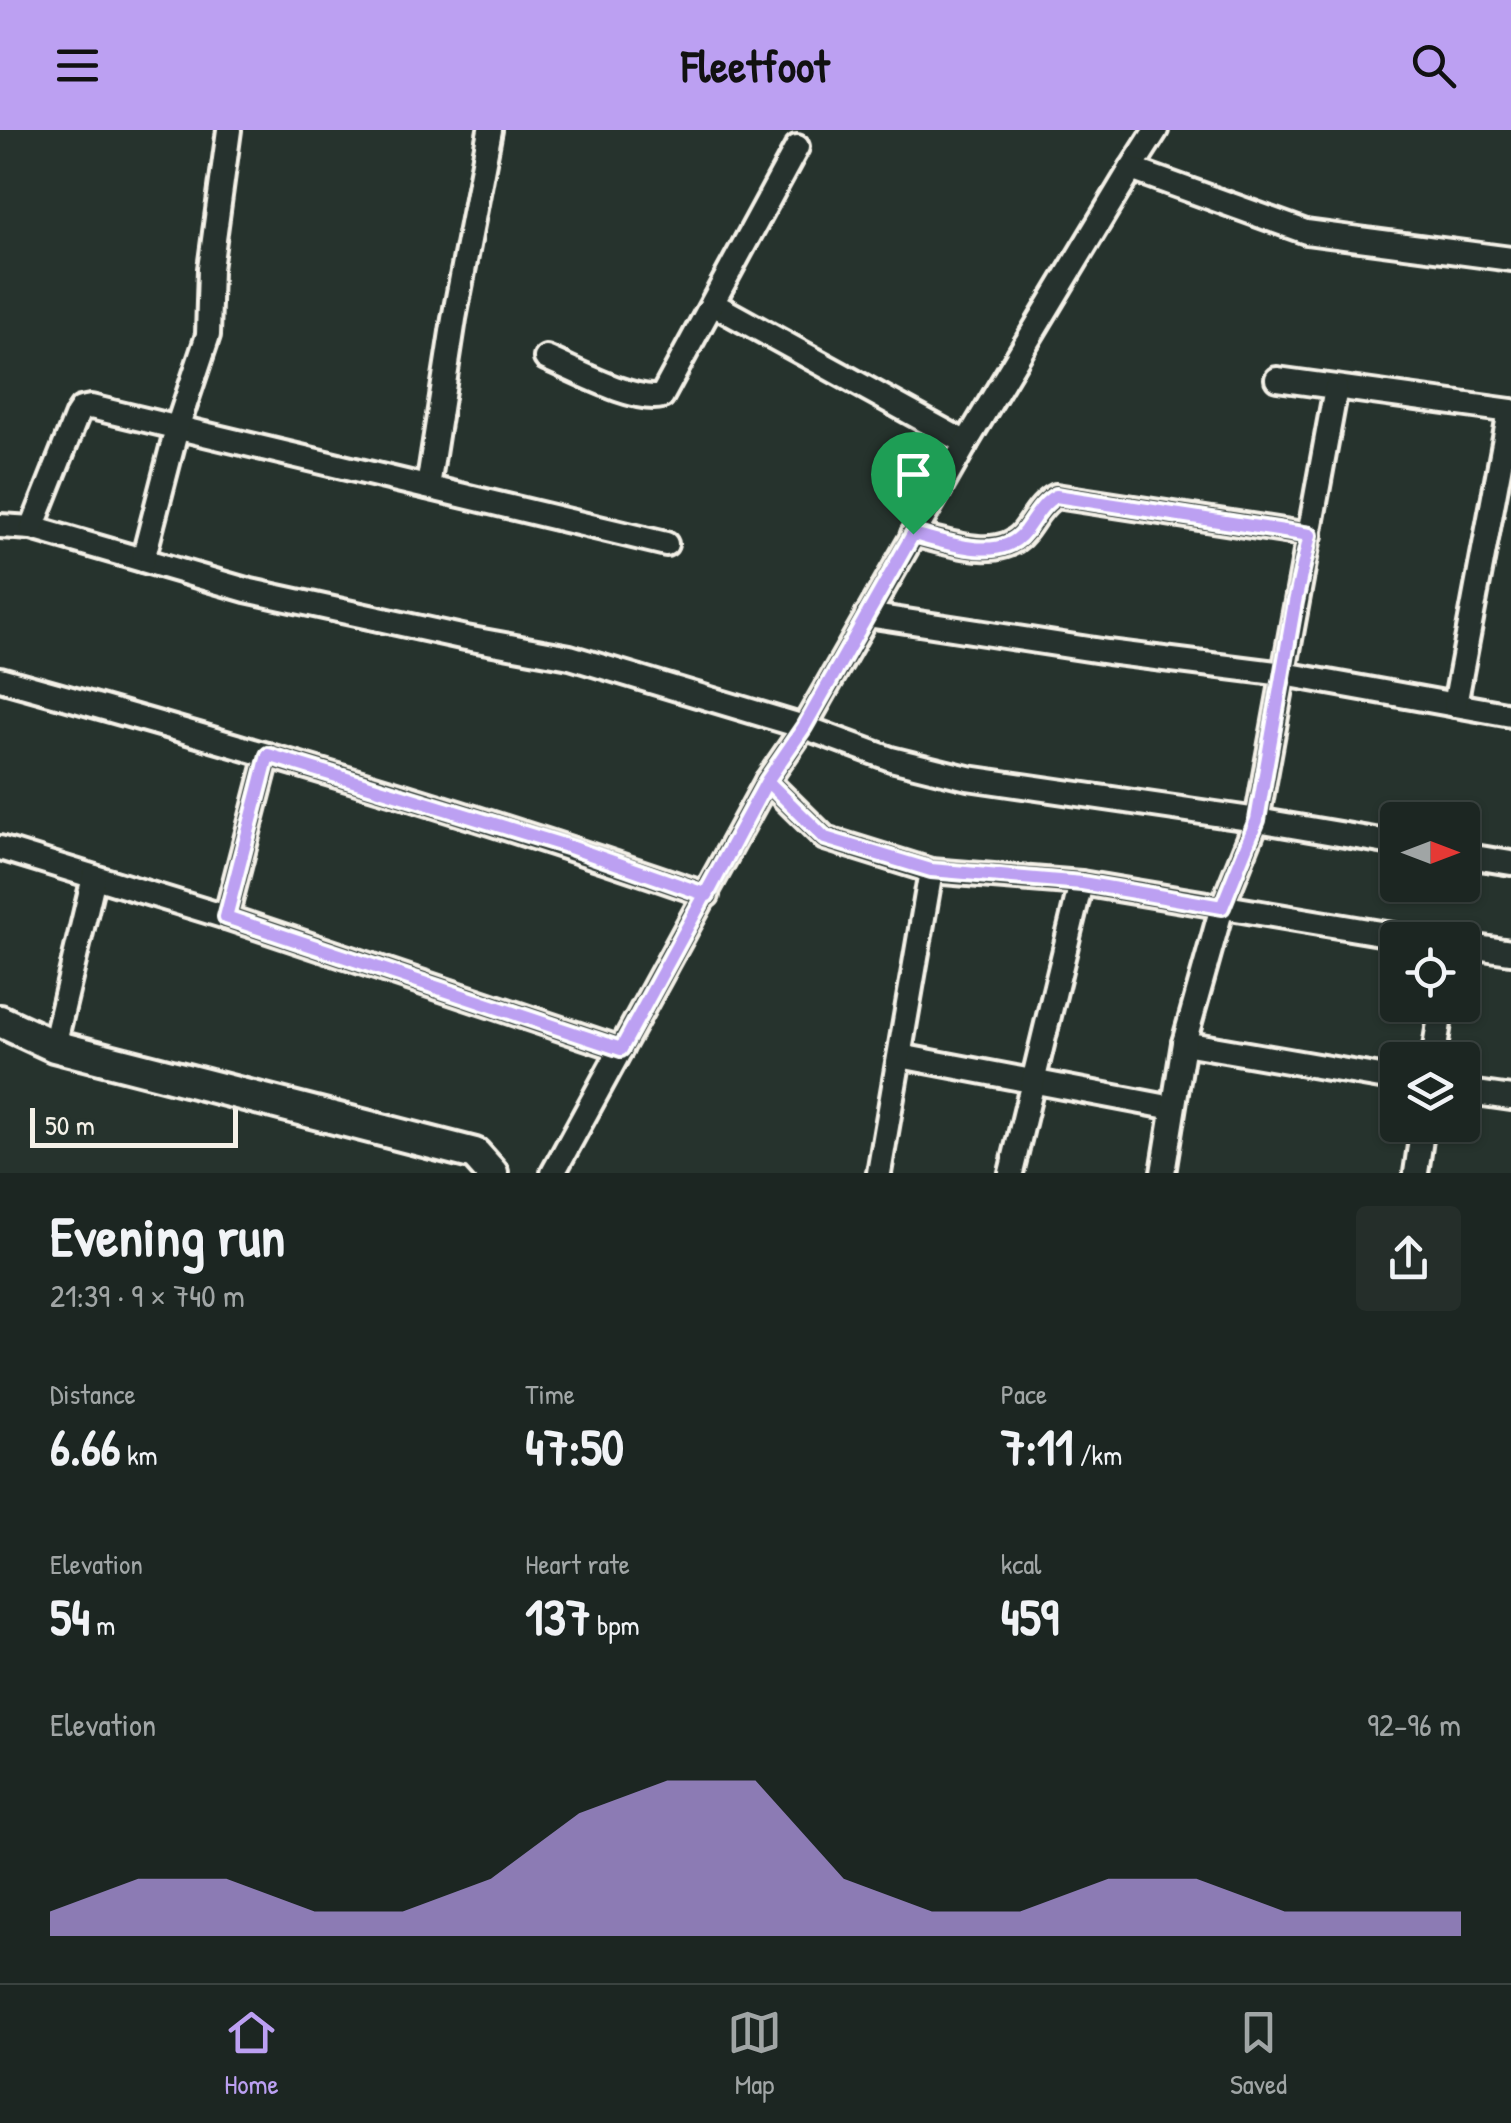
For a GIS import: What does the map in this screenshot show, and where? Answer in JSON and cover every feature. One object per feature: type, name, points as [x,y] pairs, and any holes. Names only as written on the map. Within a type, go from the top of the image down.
[{"type":"street","points":[[428,488],[454,319],[490,130]]},
{"type":"street","points":[[554,1173],[767,781],[804,727],[966,443],[1156,130]]},
{"type":"street","points":[[143,560],[177,428],[208,336],[222,131]]},
{"type":"street","points":[[546,358],[634,394],[658,398],[666,391],[796,147]]},
{"type":"street","points":[[1131,169],[1306,232],[1511,258]]},
{"type":"street","points":[[713,304],[966,443]]},
{"type":"street","points":[[1277,379],[1510,411],[1454,705]]},
{"type":"street","points":[[1163,1173],[1184,1042],[1222,907],[1257,820],[1336,388]]},
{"type":"street","points":[[32,528],[81,409],[92,407],[666,544]]},
{"type":"street","points":[[913,534],[972,547],[1008,546],[1018,540],[1048,500],[1056,496],[1310,535]]},
{"type":"street","points":[[0,526],[32,528],[246,590],[336,611],[570,656],[804,727],[891,759],[968,778],[1380,841]]},
{"type":"street","points":[[867,615],[1284,674],[1511,715]]},
{"type":"street","points":[[0,679],[573,848],[707,895]]},
{"type":"street","points":[[226,917],[268,755]]},
{"type":"street","points":[[767,781],[825,838],[931,870],[1082,883],[1380,933]]},
{"type":"street","points":[[0,848],[226,917],[621,1049]]},
{"type":"street","points":[[1480,858],[1511,863]]},
{"type":"street","points":[[879,1173],[931,870]]},
{"type":"street","points":[[54,1046],[94,877]]},
{"type":"street","points":[[1011,1173],[1082,883]]},
{"type":"street","points":[[1480,948],[1511,952]]},
{"type":"street","points":[[0,1021],[54,1046],[475,1154],[492,1173]]},
{"type":"street","points":[[1184,1042],[1380,1077]]},
{"type":"street","points":[[900,1056],[1173,1108]]},
{"type":"street","points":[[1480,1094],[1511,1098]]},
{"type":"street","points":[[1416,1173],[1421,1142]]},
{"type":"route","points":[[913,534],[804,727],[767,781],[707,895],[621,1049],[226,917],[268,755],[573,848],[707,895],[767,781],[825,838],[931,870],[1082,883],[1222,907],[1257,820],[1310,535],[1056,496],[1048,500],[1018,540],[1001,548],[972,547],[913,534]]}]
